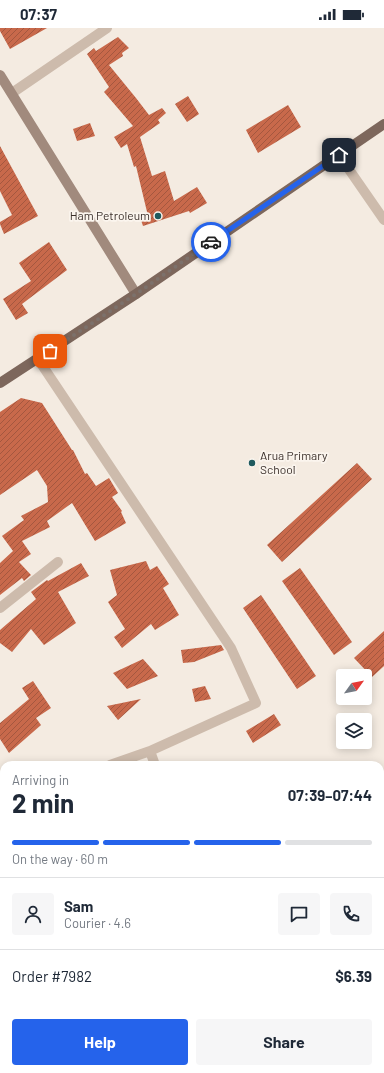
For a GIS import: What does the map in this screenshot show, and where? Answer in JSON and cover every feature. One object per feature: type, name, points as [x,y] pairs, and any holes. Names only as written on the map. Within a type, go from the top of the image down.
[{"type":"main road","points":[[0,383],[136,294],[384,124]]},
{"type":"street","points":[[12,94],[107,28]]},
{"type":"street","points":[[0,75],[136,294]]},
{"type":"street","points":[[339,155],[384,220]]},
{"type":"street","points":[[38,359],[230,648],[256,703],[150,751],[121,761]]},
{"type":"street","points":[[0,608],[58,562]]},
{"type":"street","points":[[150,751],[154,761]]},
{"type":"building","points":[[0,28],[47,28],[10,49],[0,31]]},
{"type":"building","points":[[118,37],[129,48],[122,53],[123,56],[109,65],[149,115],[162,108],[166,113],[158,120],[160,123],[140,137],[152,176],[165,171],[174,201],[197,187],[207,203],[190,213],[189,211],[143,226],[141,220],[148,216],[136,166],[134,167],[127,144],[121,148],[114,137],[133,126],[104,92],[109,87],[87,54],[94,48],[96,51]]},
{"type":"building","points":[[188,96],[199,114],[187,122],[175,104]]},
{"type":"building","points":[[288,105],[301,127],[258,153],[246,130]]},
{"type":"building","points":[[90,123],[95,136],[77,141],[73,129]]},
{"type":"building","points":[[0,146],[38,216],[4,234],[0,222],[12,215],[0,191]]},
{"type":"building","points":[[49,242],[67,270],[22,304],[28,313],[16,320],[3,299],[31,281],[19,263]]},
{"type":"building","points":[[21,398],[42,403],[73,450],[85,474],[87,473],[96,486],[109,478],[118,493],[112,497],[122,511],[121,512],[126,523],[95,541],[72,503],[47,521],[50,527],[22,541],[31,554],[19,562],[31,575],[24,581],[22,578],[0,595],[0,563],[13,551],[2,536],[24,520],[21,516],[48,502],[47,486],[37,470],[0,495],[0,412]]},
{"type":"building","points":[[357,463],[372,479],[282,562],[267,545]]},
{"type":"building","points":[[146,561],[150,570],[157,566],[169,584],[163,588],[179,615],[155,630],[151,624],[122,648],[114,637],[125,629],[108,602],[117,595],[110,570]]},
{"type":"building","points":[[81,563],[89,576],[58,592],[76,623],[44,645],[31,629],[12,652],[0,643],[0,630],[36,599],[31,592],[47,580],[48,581]]},
{"type":"building","points":[[300,568],[352,642],[334,655],[282,581]]},
{"type":"building","points":[[261,595],[316,676],[297,689],[243,608]]},
{"type":"building","points":[[384,631],[384,666],[372,677],[372,669],[364,669],[354,658]]},
{"type":"building","points":[[221,645],[224,650],[194,662],[183,663],[181,650]]},
{"type":"building","points":[[143,659],[158,676],[127,689],[113,673]]},
{"type":"building","points":[[33,681],[51,708],[36,718],[41,725],[9,753],[0,739],[0,723],[29,699],[22,688]]},
{"type":"building","points":[[205,686],[211,699],[195,702],[192,689]]},
{"type":"building","points":[[141,699],[118,720],[107,706]]},
{"type":"building","points":[[274,714],[281,725],[253,743],[246,731]]},
{"type":"way so far","points":[[50,351],[211,242]]},
{"type":"place","name":"Ham Petroleum","points":[[158,216]]},
{"type":"place","name":"Arua Primary School","points":[[252,463]]},
{"type":"route","points":[[211,242],[339,155]]}]
